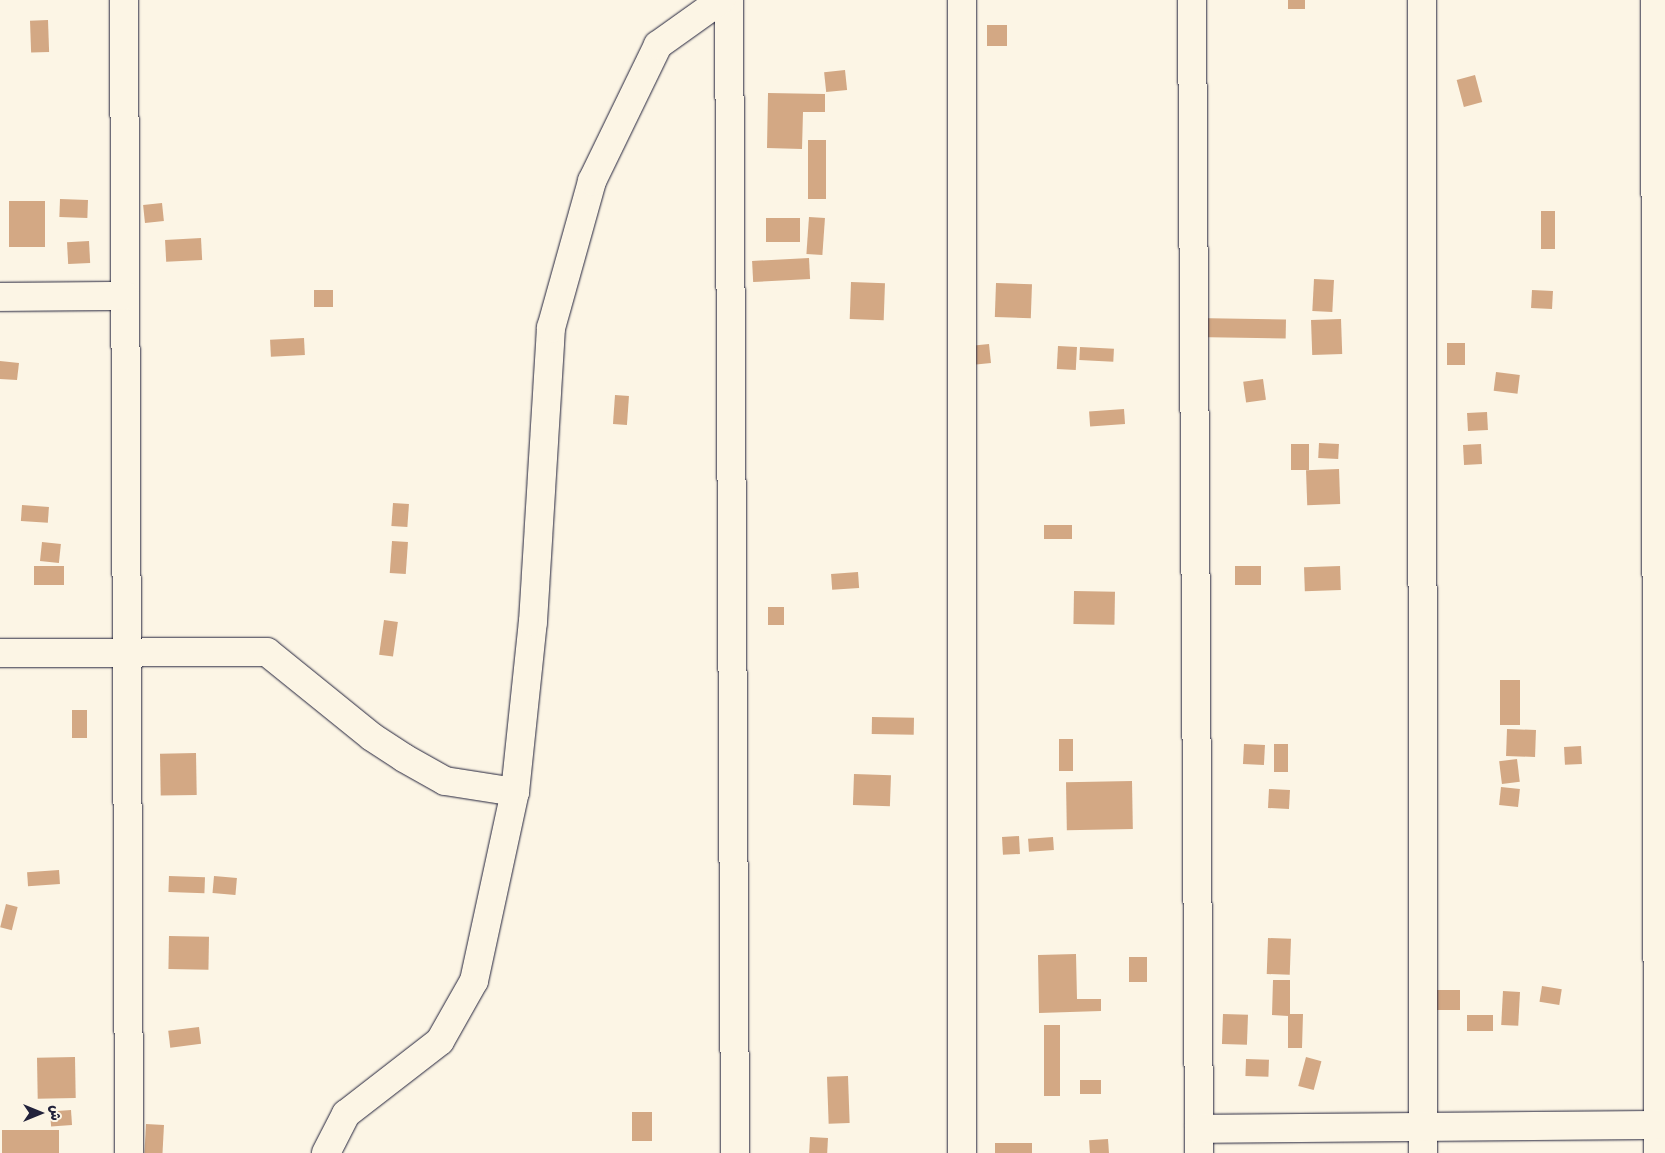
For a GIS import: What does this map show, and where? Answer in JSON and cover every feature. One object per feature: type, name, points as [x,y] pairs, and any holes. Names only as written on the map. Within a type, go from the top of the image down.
[{"type":"street","points":[[124,0],[129,1153]]},
{"type":"street","points":[[326,1153],[346,1114],[440,1041],[474,981],[515,792],[533,622],[551,328],[592,181],[658,45],[721,0]]},
{"type":"street","points":[[729,0],[735,1153]]},
{"type":"street","points":[[962,0],[962,1153]]},
{"type":"street","points":[[1192,0],[1199,1141],[1423,1140],[1661,1125]]},
{"type":"street","points":[[1422,0],[1423,1140]]},
{"type":"street","points":[[1655,0],[1661,1125],[1658,1153]]},
{"type":"street","points":[[0,297],[125,296]]},
{"type":"street","points":[[0,653],[267,652],[372,737],[404,758],[445,781],[515,792]]},
{"type":"building","points":[[1288,0],[1305,0],[1305,9],[1288,9]]},
{"type":"building","points":[[48,20],[49,52],[31,53],[30,21]]},
{"type":"building","points":[[987,25],[1007,25],[1007,46],[987,46]]},
{"type":"building","points":[[845,70],[847,90],[826,92],[824,72]]},
{"type":"building","points":[[1475,75],[1482,102],[1464,107],[1457,80]]},
{"type":"building","points":[[768,93],[825,94],[825,112],[803,112],[802,149],[767,148]]},
{"type":"building","points":[[808,140],[826,140],[826,199],[808,199]]},
{"type":"building","points":[[60,199],[88,200],[87,218],[59,217]]},
{"type":"building","points":[[9,201],[45,201],[45,247],[9,247]]},
{"type":"building","points":[[162,203],[164,221],[145,223],[143,205]]},
{"type":"building","points":[[1541,211],[1555,211],[1555,249],[1541,249]]},
{"type":"building","points":[[809,217],[825,218],[822,255],[806,254]]},
{"type":"building","points":[[766,218],[800,218],[800,242],[766,242]]},
{"type":"building","points":[[201,238],[202,260],[166,262],[165,240]]},
{"type":"building","points":[[89,241],[90,263],[68,264],[67,242]]},
{"type":"building","points":[[809,258],[810,279],[753,282],[752,261]]},
{"type":"building","points":[[1314,279],[1334,280],[1332,312],[1312,311]]},
{"type":"building","points":[[851,282],[885,283],[884,320],[850,319]]},
{"type":"building","points":[[996,283],[1032,284],[1031,318],[995,317]]},
{"type":"building","points":[[314,290],[333,290],[333,307],[314,307]]},
{"type":"building","points":[[1532,290],[1553,291],[1552,309],[1531,308]]},
{"type":"building","points":[[1195,318],[1286,320],[1286,339],[1195,337]]},
{"type":"building","points":[[1341,319],[1342,354],[1312,355],[1311,320]]},
{"type":"building","points":[[304,338],[305,355],[271,357],[270,340]]},
{"type":"building","points":[[1447,343],[1465,343],[1465,365],[1447,365]]},
{"type":"building","points":[[989,344],[991,363],[971,365],[969,346]]},
{"type":"building","points":[[1058,346],[1077,347],[1076,370],[1057,369]]},
{"type":"building","points":[[1080,347],[1114,349],[1113,362],[1079,360]]},
{"type":"building","points":[[0,361],[19,363],[17,380],[0,379]]},
{"type":"building","points":[[1496,372],[1520,375],[1518,394],[1494,391]]},
{"type":"building","points":[[1263,379],[1266,400],[1246,403],[1243,382]]},
{"type":"building","points":[[615,395],[629,396],[627,425],[613,424]]},
{"type":"building","points":[[1124,409],[1125,424],[1090,426],[1089,411]]},
{"type":"building","points":[[1487,412],[1488,430],[1468,431],[1467,413]]},
{"type":"building","points":[[1319,443],[1339,444],[1338,459],[1318,458]]},
{"type":"building","points":[[1291,444],[1309,444],[1309,470],[1291,470]]},
{"type":"building","points":[[1481,444],[1482,464],[1464,465],[1463,445]]},
{"type":"building","points":[[1339,469],[1340,504],[1307,505],[1306,470]]},
{"type":"building","points":[[393,503],[409,504],[407,527],[391,526]]},
{"type":"building","points":[[22,505],[49,507],[48,523],[21,521]]},
{"type":"building","points":[[1044,525],[1072,525],[1072,539],[1044,539]]},
{"type":"building","points":[[392,541],[408,542],[406,574],[390,573]]},
{"type":"building","points":[[42,542],[61,544],[59,563],[40,561]]},
{"type":"building","points":[[34,566],[64,566],[64,585],[34,585]]},
{"type":"building","points":[[1235,566],[1261,566],[1261,585],[1235,585]]},
{"type":"building","points":[[1340,566],[1341,590],[1305,591],[1304,567]]},
{"type":"building","points":[[858,572],[859,588],[832,590],[831,574]]},
{"type":"building","points":[[1074,591],[1115,592],[1114,625],[1073,624]]},
{"type":"building","points":[[768,607],[784,607],[784,625],[768,625]]},
{"type":"building","points":[[384,620],[398,622],[393,657],[379,655]]},
{"type":"building","points":[[1500,680],[1520,680],[1520,725],[1500,725]]},
{"type":"building","points":[[72,710],[87,710],[87,738],[72,738]]},
{"type":"building","points":[[872,717],[914,718],[914,735],[872,734]]},
{"type":"building","points":[[1507,729],[1536,730],[1535,757],[1506,756]]},
{"type":"building","points":[[1059,739],[1073,739],[1073,771],[1059,771]]},
{"type":"building","points":[[1244,744],[1265,745],[1264,765],[1243,764]]},
{"type":"building","points":[[1274,744],[1288,744],[1288,772],[1274,772]]},
{"type":"building","points":[[1581,746],[1582,764],[1565,765],[1564,747]]},
{"type":"building","points":[[196,753],[197,795],[161,796],[160,754]]},
{"type":"building","points":[[1517,759],[1520,782],[1502,784],[1499,761]]},
{"type":"building","points":[[854,774],[891,775],[890,806],[853,805]]},
{"type":"building","points":[[1132,781],[1133,829],[1067,830],[1066,782]]},
{"type":"building","points":[[1501,787],[1520,789],[1518,807],[1499,805]]},
{"type":"building","points":[[1269,789],[1290,790],[1289,809],[1268,808]]},
{"type":"building","points":[[1019,836],[1020,854],[1003,855],[1002,837]]},
{"type":"building","points":[[1053,837],[1054,850],[1029,852],[1028,839]]},
{"type":"building","points":[[59,870],[60,884],[28,886],[27,872]]},
{"type":"building","points":[[169,876],[205,877],[204,893],[168,892]]},
{"type":"building","points":[[214,876],[237,878],[235,895],[213,893]]},
{"type":"building","points":[[6,904],[18,907],[12,930],[0,927]]},
{"type":"building","points":[[169,936],[209,937],[208,970],[168,969]]},
{"type":"building","points":[[1268,938],[1291,939],[1290,975],[1267,974]]},
{"type":"building","points":[[1076,954],[1077,999],[1101,999],[1101,1011],[1039,1013],[1038,955]]},
{"type":"building","points":[[1129,957],[1147,957],[1147,982],[1129,982]]},
{"type":"building","points":[[1273,980],[1290,980],[1290,1014],[1303,1014],[1302,1048],[1288,1048],[1288,1016],[1272,1015]]},
{"type":"building","points":[[1542,986],[1562,989],[1559,1005],[1539,1002]]},
{"type":"building","points":[[1435,990],[1460,990],[1460,1010],[1435,1010]]},
{"type":"building","points":[[1503,991],[1520,992],[1518,1026],[1501,1025]]},
{"type":"building","points":[[1223,1014],[1248,1015],[1247,1045],[1222,1044]]},
{"type":"building","points":[[1467,1015],[1493,1015],[1493,1031],[1467,1031]]},
{"type":"building","points":[[1044,1025],[1060,1025],[1060,1096],[1044,1096]]},
{"type":"building","points":[[199,1027],[201,1044],[170,1048],[168,1031]]},
{"type":"building","points":[[75,1057],[76,1098],[38,1099],[37,1058]]},
{"type":"building","points":[[1306,1057],[1321,1061],[1314,1090],[1298,1086]]},
{"type":"building","points":[[1246,1059],[1269,1060],[1268,1077],[1245,1076]]},
{"type":"building","points":[[848,1076],[850,1123],[829,1124],[827,1077]]},
{"type":"building","points":[[1080,1080],[1101,1080],[1101,1094],[1080,1094]]},
{"type":"building","points":[[71,1110],[72,1125],[51,1126],[50,1111]]},
{"type":"building","points":[[632,1112],[652,1112],[652,1141],[632,1141]]},
{"type":"building","points":[[146,1124],[164,1125],[163,1153],[144,1153]]},
{"type":"building","points":[[2,1130],[59,1130],[59,1153],[2,1153]]},
{"type":"building","points":[[810,1137],[828,1138],[827,1153],[809,1153]]},
{"type":"building","points":[[1108,1139],[1109,1153],[1090,1153],[1089,1140]]},
{"type":"building","points":[[995,1143],[1032,1143],[1032,1153],[995,1153]]}]
